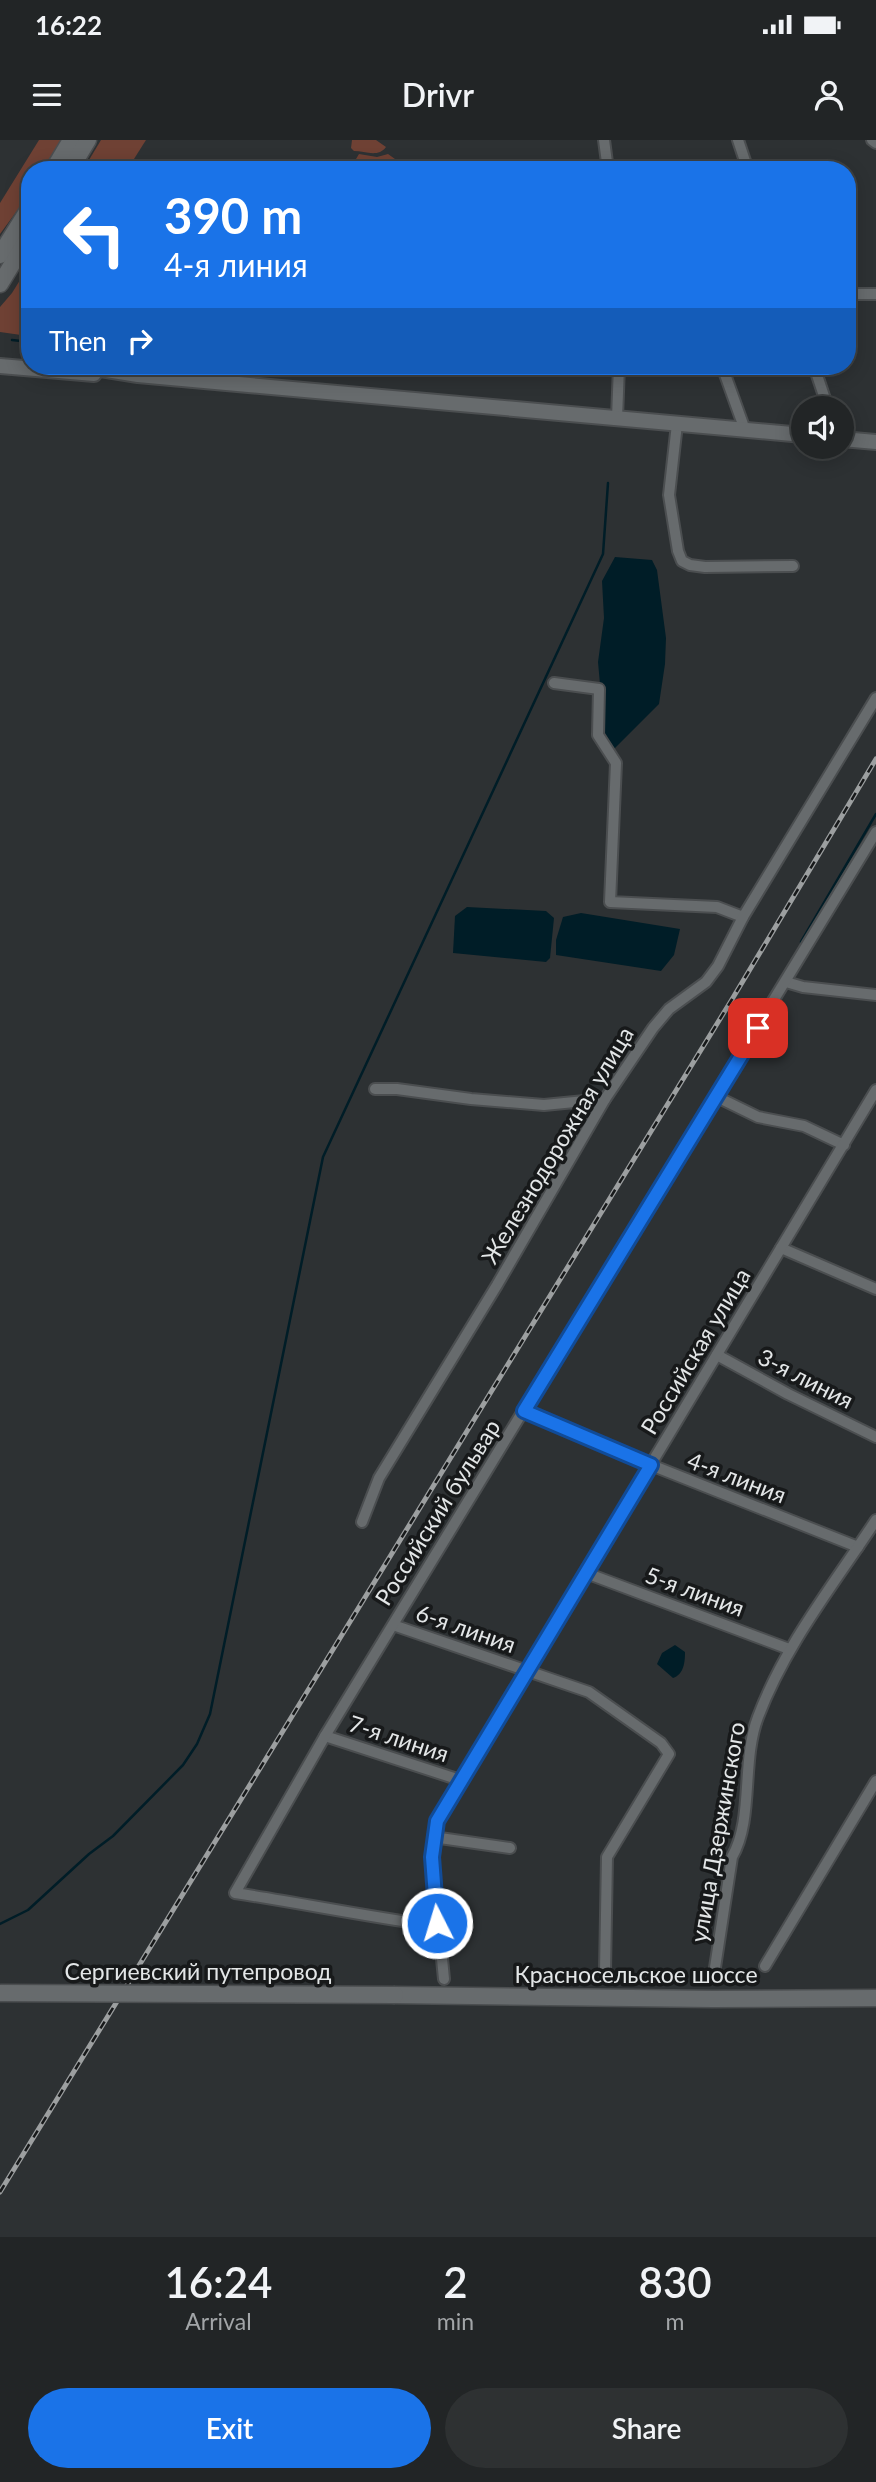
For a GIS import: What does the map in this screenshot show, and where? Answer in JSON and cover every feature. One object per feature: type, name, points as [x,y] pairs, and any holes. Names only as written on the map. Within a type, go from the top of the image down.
[{"type":"main road","points":[[58,161],[71,140]]},
{"type":"main road","points":[[75,161],[88,140]]},
{"type":"main road","points":[[0,255],[21,221]]},
{"type":"main road","points":[[0,284],[21,250]]},
{"type":"main road","name":"Сергиевский путепровод","points":[[0,1993],[396,1995]]},
{"type":"main road","name":"Красносельское шоссе","points":[[396,1995],[876,1998]]},
{"type":"street","points":[[604,140],[607,161]]},
{"type":"street","points":[[737,140],[745,161]]},
{"type":"street","points":[[856,294],[876,294]]},
{"type":"street","points":[[0,359],[21,360]]},
{"type":"street","points":[[0,366],[21,368]]},
{"type":"street","points":[[103,375],[138,375],[791,434]]},
{"type":"street","points":[[617,418],[619,375]]},
{"type":"street","points":[[725,375],[745,430]]},
{"type":"street","points":[[817,375],[824,396]]},
{"type":"street","points":[[677,424],[669,495],[682,561],[705,567],[793,566]]},
{"type":"street","points":[[854,440],[876,443]]},
{"type":"street","points":[[554,682],[599,689],[598,735],[616,763],[610,902],[717,907],[743,917]]},
{"type":"street","name":"Железнодорожная улица","points":[[362,1522],[372,1490],[606,1099],[653,1028],[669,1009],[706,982],[718,966],[743,917],[876,698]]},
{"type":"street","name":"Российский бульвар","points":[[437,1923],[428,1925],[372,1917],[236,1893],[325,1736],[876,832]]},
{"type":"street","points":[[786,982],[803,987],[876,995]]},
{"type":"street","points":[[375,1090],[397,1089],[544,1105],[606,1099]]},
{"type":"street","name":"Российская улица","points":[[444,1979],[432,1857],[437,1821],[876,1090]]},
{"type":"street","points":[[715,1096],[758,1116],[804,1126],[844,1145]]},
{"type":"street","points":[[781,1248],[876,1289]]},
{"type":"street","name":"3-я линия","points":[[717,1355],[788,1394],[876,1437]]},
{"type":"street","name":"4-я линия","points":[[524,1411],[651,1465],[858,1547]]},
{"type":"street","name":"улица Дзержинского","points":[[714,1974],[733,1857],[742,1841],[748,1751],[757,1718],[789,1649],[876,1520]]},
{"type":"street","name":"5-я линия","points":[[586,1573],[789,1649]]},
{"type":"street","name":"6-я линия","points":[[393,1625],[589,1692],[661,1743],[669,1755],[607,1857],[605,1971]]},
{"type":"street","name":"7-я линия","points":[[325,1736],[460,1780]]},
{"type":"street","points":[[765,1966],[876,1781]]},
{"type":"street","points":[[433,1837],[510,1847]]},
{"type":"shaded area","points":[[39,140],[62,140],[49,161],[26,161]]},
{"type":"shaded area","points":[[101,140],[146,140],[133,161],[88,161]]},
{"type":"shaded area","points":[[352,140],[376,140],[386,147],[375,153],[354,151],[351,148]]},
{"type":"shaded area","points":[[359,154],[377,157],[388,154],[395,159],[359,161],[356,159]]},
{"type":"shaded area","points":[[21,169],[21,205],[0,234],[0,203]]},
{"type":"shaded area","points":[[21,278],[21,335],[0,332],[0,307]]},
{"type":"water","points":[[615,557],[652,560],[657,570],[666,638],[659,704],[614,749],[605,739],[598,662],[604,618],[602,581]]},
{"type":"water","points":[[467,907],[546,911],[554,918],[550,958],[546,962],[453,953],[455,916]]},
{"type":"water","points":[[581,913],[680,929],[674,955],[661,971],[556,955],[556,940],[563,917]]},
{"type":"water","points":[[675,1645],[685,1652],[685,1656],[682,1671],[673,1678],[657,1664],[662,1653]]},
{"type":"waterway","points":[[12,340],[21,341]]},
{"type":"waterway","points":[[0,1924],[28,1910],[89,1854],[113,1836],[183,1765],[197,1744],[210,1714],[323,1157],[603,554],[608,483]]},
{"type":"waterway","points":[[801,942],[876,814]]},
{"type":"railway","points":[[0,2192],[731,1001],[876,759]]},
{"type":"route","points":[[437,1923],[432,1857],[437,1821],[651,1465],[524,1411],[758,1028]]}]
